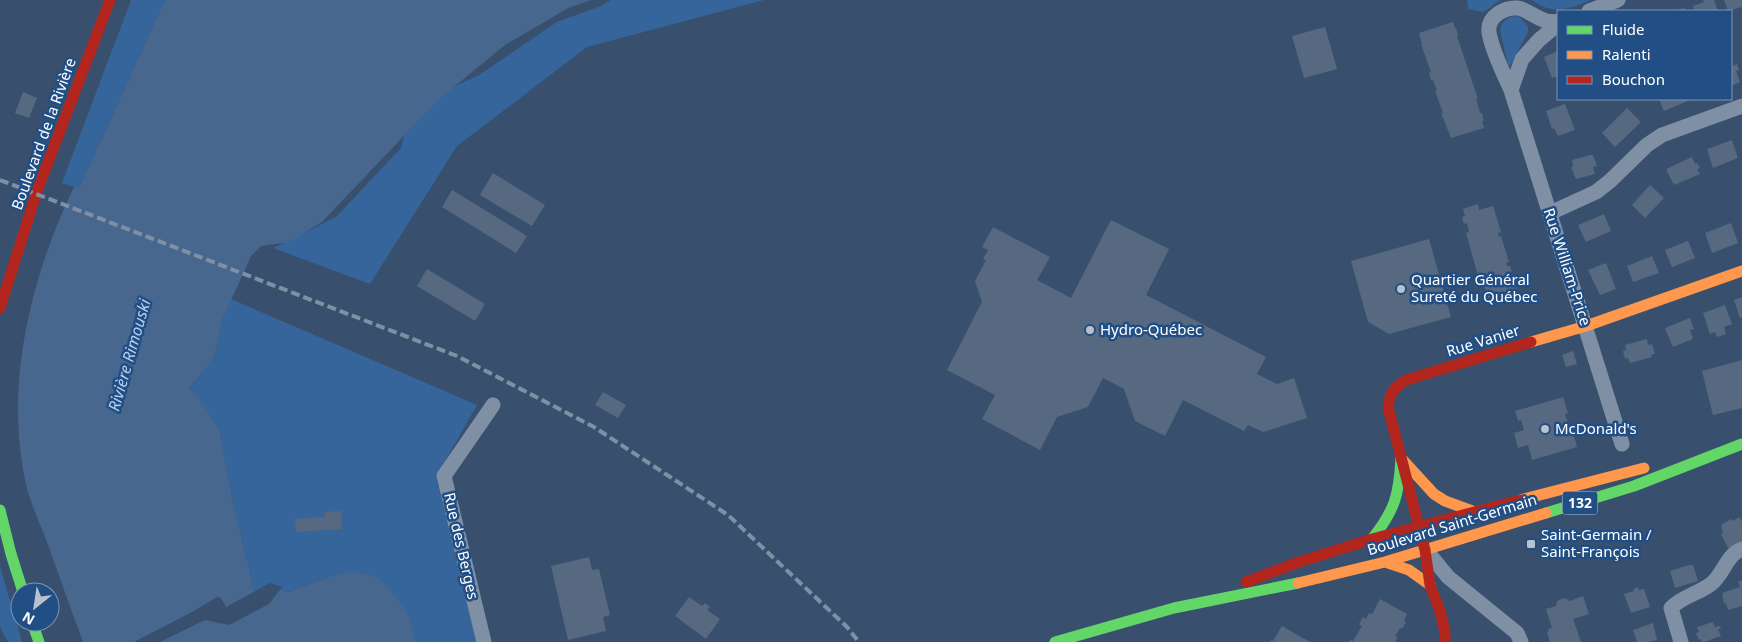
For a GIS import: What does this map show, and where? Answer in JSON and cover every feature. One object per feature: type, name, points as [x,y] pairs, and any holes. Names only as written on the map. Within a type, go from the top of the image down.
[{"type":"main road","name":"Boulevard de la Rivière","points":[[0,308],[2,290],[58,135],[110,0]]},
{"type":"main road","name":"Rue Vanier","points":[[1445,642],[1445,632],[1440,611],[1430,585],[1425,550],[1388,407],[1389,397],[1393,388],[1406,380],[1586,326],[1742,271]]},
{"type":"main road","name":"Boulevard Saint-Germain","points":[[1055,642],[1174,608],[1299,562],[1372,539],[1589,481],[1737,446]]},
{"type":"main road","name":"Boulevard Saint-Germain","points":[[1174,608],[1302,582],[1385,562],[1634,486],[1737,446]]},
{"type":"main road","points":[[1401,458],[1434,494],[1445,501],[1475,512]]},
{"type":"main road","points":[[1372,539],[1387,520],[1397,501],[1401,458]]},
{"type":"main road","points":[[0,510],[20,582]]},
{"type":"main road","points":[[1385,562],[1405,567],[1417,573],[1430,585]]},
{"type":"street","points":[[1592,10],[1618,0]]},
{"type":"street","name":"Rue William-Price","points":[[1557,23],[1546,21],[1521,9],[1511,8],[1501,10],[1493,19],[1488,30],[1511,90],[1622,444]]},
{"type":"street","name":"Rue William-Price","points":[[1511,90],[1522,59],[1557,24]]},
{"type":"street","points":[[1550,213],[1596,192],[1647,145],[1662,135],[1742,106]]},
{"type":"street","name":"Rue des Berges","points":[[484,642],[444,476],[493,405]]},
{"type":"street","points":[[1681,642],[1671,608],[1678,600],[1711,584],[1728,559],[1742,549]]},
{"type":"street","points":[[1425,550],[1448,577],[1517,633],[1521,642]]},
{"type":"shaded area","points":[[131,0],[165,0],[79,187],[62,183]]},
{"type":"shaded area","points":[[611,0],[764,0],[587,47],[457,146],[370,284],[273,248],[336,217],[401,148],[410,113],[447,90],[479,75],[557,22],[601,6]]},
{"type":"shaded area","points":[[1467,0],[1500,0],[1484,12],[1468,9]]},
{"type":"shaded area","points":[[1532,0],[1591,0],[1568,8],[1554,9],[1547,8]]},
{"type":"shaded area","points":[[1516,16],[1520,17],[1528,27],[1528,32],[1510,66],[1508,66],[1500,29],[1506,20]]},
{"type":"shaded area","points":[[231,299],[477,405],[436,477],[477,642],[416,642],[410,619],[329,577],[288,592],[270,586],[255,593],[232,498],[220,431],[189,389],[215,355],[223,318]]},
{"type":"shaded area","points":[[0,566],[10,601],[10,632],[19,632],[22,642],[8,642],[0,627]]},
{"type":"water","name":"Rivière Rimouski","points":[[165,0],[591,0],[568,8],[505,45],[438,100],[322,222],[289,242],[261,246],[251,256],[223,318],[215,355],[203,373],[189,388],[199,398],[220,431],[232,498],[255,593],[270,586],[288,592],[329,577],[355,571],[378,578],[397,598],[410,619],[416,642],[83,642],[28,492],[21,454],[18,415],[25,336],[33,297],[58,222],[74,187],[79,187]]},
{"type":"pier","points":[[270,583],[282,587],[269,604],[229,625],[205,620],[160,642],[134,642],[217,597],[221,598],[226,607]]},
{"type":"building","points":[[1703,0],[1714,0],[1718,10],[1695,10],[1693,6],[1704,2]]},
{"type":"building","points":[[1724,0],[1742,0],[1742,7],[1728,10]]},
{"type":"building","points":[[1453,22],[1478,99],[1476,99],[1480,113],[1482,113],[1484,128],[1451,138],[1441,113],[1443,113],[1435,91],[1437,90],[1433,80],[1431,80],[1429,73],[1431,72],[1419,33]]},
{"type":"building","points":[[1325,27],[1337,69],[1304,78],[1292,36]]},
{"type":"building","points":[[1557,51],[1557,76],[1552,78],[1544,57]]},
{"type":"building","points":[[1732,64],[1733,66],[1737,64],[1739,70],[1736,71],[1740,82],[1732,86]]},
{"type":"building","points":[[23,92],[37,98],[29,118],[15,113]]},
{"type":"building","points":[[1659,100],[1690,100],[1664,111]]},
{"type":"building","points":[[1565,104],[1575,130],[1558,136],[1554,128],[1552,129],[1546,111]]},
{"type":"building","points":[[1627,108],[1641,122],[1615,147],[1602,133]]},
{"type":"building","points":[[1732,140],[1738,158],[1713,168],[1707,149]]},
{"type":"building","points":[[1593,155],[1597,166],[1593,167],[1595,174],[1576,179],[1571,167],[1573,167],[1572,160]]},
{"type":"building","points":[[1692,157],[1695,164],[1697,163],[1700,168],[1697,169],[1700,174],[1674,185],[1666,169]]},
{"type":"building","points":[[493,173],[545,205],[532,226],[480,195]]},
{"type":"building","points":[[1650,185],[1664,198],[1645,218],[1632,205]]},
{"type":"building","points":[[452,190],[527,236],[516,253],[442,207]]},
{"type":"building","points":[[1478,204],[1479,210],[1493,206],[1501,232],[1498,233],[1499,237],[1501,236],[1509,262],[1506,263],[1507,266],[1510,266],[1518,293],[1504,297],[1505,301],[1490,306],[1488,299],[1485,299],[1483,291],[1486,291],[1483,282],[1480,283],[1466,233],[1469,232],[1467,223],[1464,224],[1462,217],[1465,216],[1463,209]]},
{"type":"building","points":[[1604,214],[1611,231],[1586,242],[1578,225]]},
{"type":"building","name":"Hydro-Québec","points":[[1111,220],[1169,249],[1146,295],[1266,357],[1257,374],[1277,384],[1294,378],[1307,418],[1263,432],[1248,425],[1244,431],[1183,400],[1165,436],[1135,421],[1124,389],[1103,378],[1088,407],[1057,417],[1040,450],[982,419],[995,395],[947,370],[982,302],[975,281],[986,260],[983,259],[988,250],[982,247],[993,227],[1050,257],[1037,280],[1071,298]]},
{"type":"building","points":[[1731,223],[1738,243],[1712,253],[1705,233]]},
{"type":"building","name":"Quartier Général Sureté du Québec","points":[[1429,239],[1451,317],[1389,334],[1368,322],[1351,261]]},
{"type":"building","points":[[1688,241],[1695,258],[1672,267],[1665,250]]},
{"type":"building","points":[[1652,256],[1659,273],[1633,282],[1627,266]]},
{"type":"building","points":[[1606,263],[1616,289],[1600,295],[1588,270]]},
{"type":"building","points":[[427,269],[485,304],[475,321],[417,286]]},
{"type":"building","points":[[1742,297],[1742,317],[1740,318],[1734,300]]},
{"type":"building","points":[[1725,305],[1732,324],[1724,327],[1726,334],[1717,337],[1715,332],[1710,334],[1703,313]]},
{"type":"building","points":[[1690,318],[1694,329],[1690,330],[1693,339],[1673,347],[1665,328]]},
{"type":"building","points":[[1647,339],[1648,345],[1652,344],[1655,354],[1651,355],[1652,357],[1630,363],[1628,358],[1625,359],[1623,351],[1626,350],[1625,345]]},
{"type":"building","points":[[1573,351],[1577,364],[1566,367],[1562,355]]},
{"type":"building","points":[[1742,360],[1742,408],[1713,415],[1702,371]]},
{"type":"building","points":[[603,392],[626,405],[618,418],[595,405]]},
{"type":"building","points":[[1563,397],[1568,413],[1565,414],[1569,426],[1571,426],[1577,447],[1532,460],[1528,445],[1518,448],[1514,433],[1524,430],[1521,420],[1518,421],[1515,411]]},
{"type":"building","points":[[341,511],[342,529],[296,532],[295,519],[325,517],[324,512]]},
{"type":"building","points":[[1740,517],[1742,522],[1742,545],[1728,548],[1721,534],[1723,533],[1721,525],[1731,519],[1732,521]]},
{"type":"building","points":[[589,557],[592,570],[599,569],[610,615],[603,617],[606,631],[568,640],[551,566]]},
{"type":"building","points":[[1693,565],[1698,581],[1675,588],[1670,571]]},
{"type":"building","points":[[1742,580],[1742,606],[1728,610],[1726,603],[1724,604],[1722,593],[1740,587],[1738,582]]},
{"type":"building","points":[[1638,587],[1639,590],[1644,589],[1650,607],[1631,613],[1624,594],[1634,591],[1633,589]]},
{"type":"building","points":[[1583,596],[1589,614],[1573,619],[1581,642],[1550,642],[1547,632],[1549,631],[1548,629],[1552,628],[1546,609],[1556,606],[1559,600],[1565,598],[1570,601]]},
{"type":"building","points":[[689,597],[702,606],[705,603],[710,607],[707,610],[720,619],[706,639],[675,616]]},
{"type":"building","points":[[1380,599],[1407,614],[1404,621],[1406,622],[1395,636],[1398,637],[1395,642],[1349,642],[1350,640],[1353,641],[1362,626],[1359,624],[1363,617],[1366,619],[1369,613],[1372,614]]},
{"type":"building","points":[[1713,622],[1715,627],[1720,626],[1721,628],[1718,629],[1721,636],[1702,642],[1696,633],[1699,632],[1697,627]]},
{"type":"building","points":[[1653,623],[1657,640],[1637,642],[1633,630]]},
{"type":"building","points":[[1282,626],[1310,642],[1270,642],[1271,640],[1273,641]]},
{"type":"railway","points":[[0,180],[457,356],[594,427],[728,515],[847,627],[859,642]]},
{"type":"traffic: fast","points":[[1546,513],[1634,486],[1742,444]]},
{"type":"traffic: fast","points":[[1372,539],[1386,519],[1394,502],[1399,482],[1401,458]]},
{"type":"traffic: fast","points":[[0,510],[20,582]]},
{"type":"traffic: fast","points":[[1055,642],[1174,608],[1298,583]]},
{"type":"traffic: fast","points":[[36,632],[39,642]]},
{"type":"traffic: slow","points":[[1531,342],[1586,326],[1742,271]]},
{"type":"traffic: slow","points":[[1401,458],[1434,494],[1445,501],[1475,512]]},
{"type":"traffic: slow","points":[[1520,500],[1644,468]]},
{"type":"traffic: slow","points":[[1298,583],[1385,562],[1546,513]]},
{"type":"traffic: slow","points":[[1385,562],[1409,570],[1430,585]]},
{"type":"traffic: jam","points":[[0,308],[37,191],[110,0]]},
{"type":"traffic: jam","points":[[1445,642],[1445,632],[1440,611],[1430,585],[1425,550],[1388,407],[1390,398],[1396,388],[1406,380],[1531,342]]},
{"type":"traffic: jam","points":[[1246,582],[1299,562],[1372,539],[1520,500]]},
{"type":"place","name":"Quartier Général Sureté du Québec","points":[[1401,289]]},
{"type":"place","name":"Hydro-Québec","points":[[1090,330]]},
{"type":"place","name":"McDonald's","points":[[1545,429]]},
{"type":"place","name":"Saint-Germain / Saint-François","points":[[1531,544]]}]
